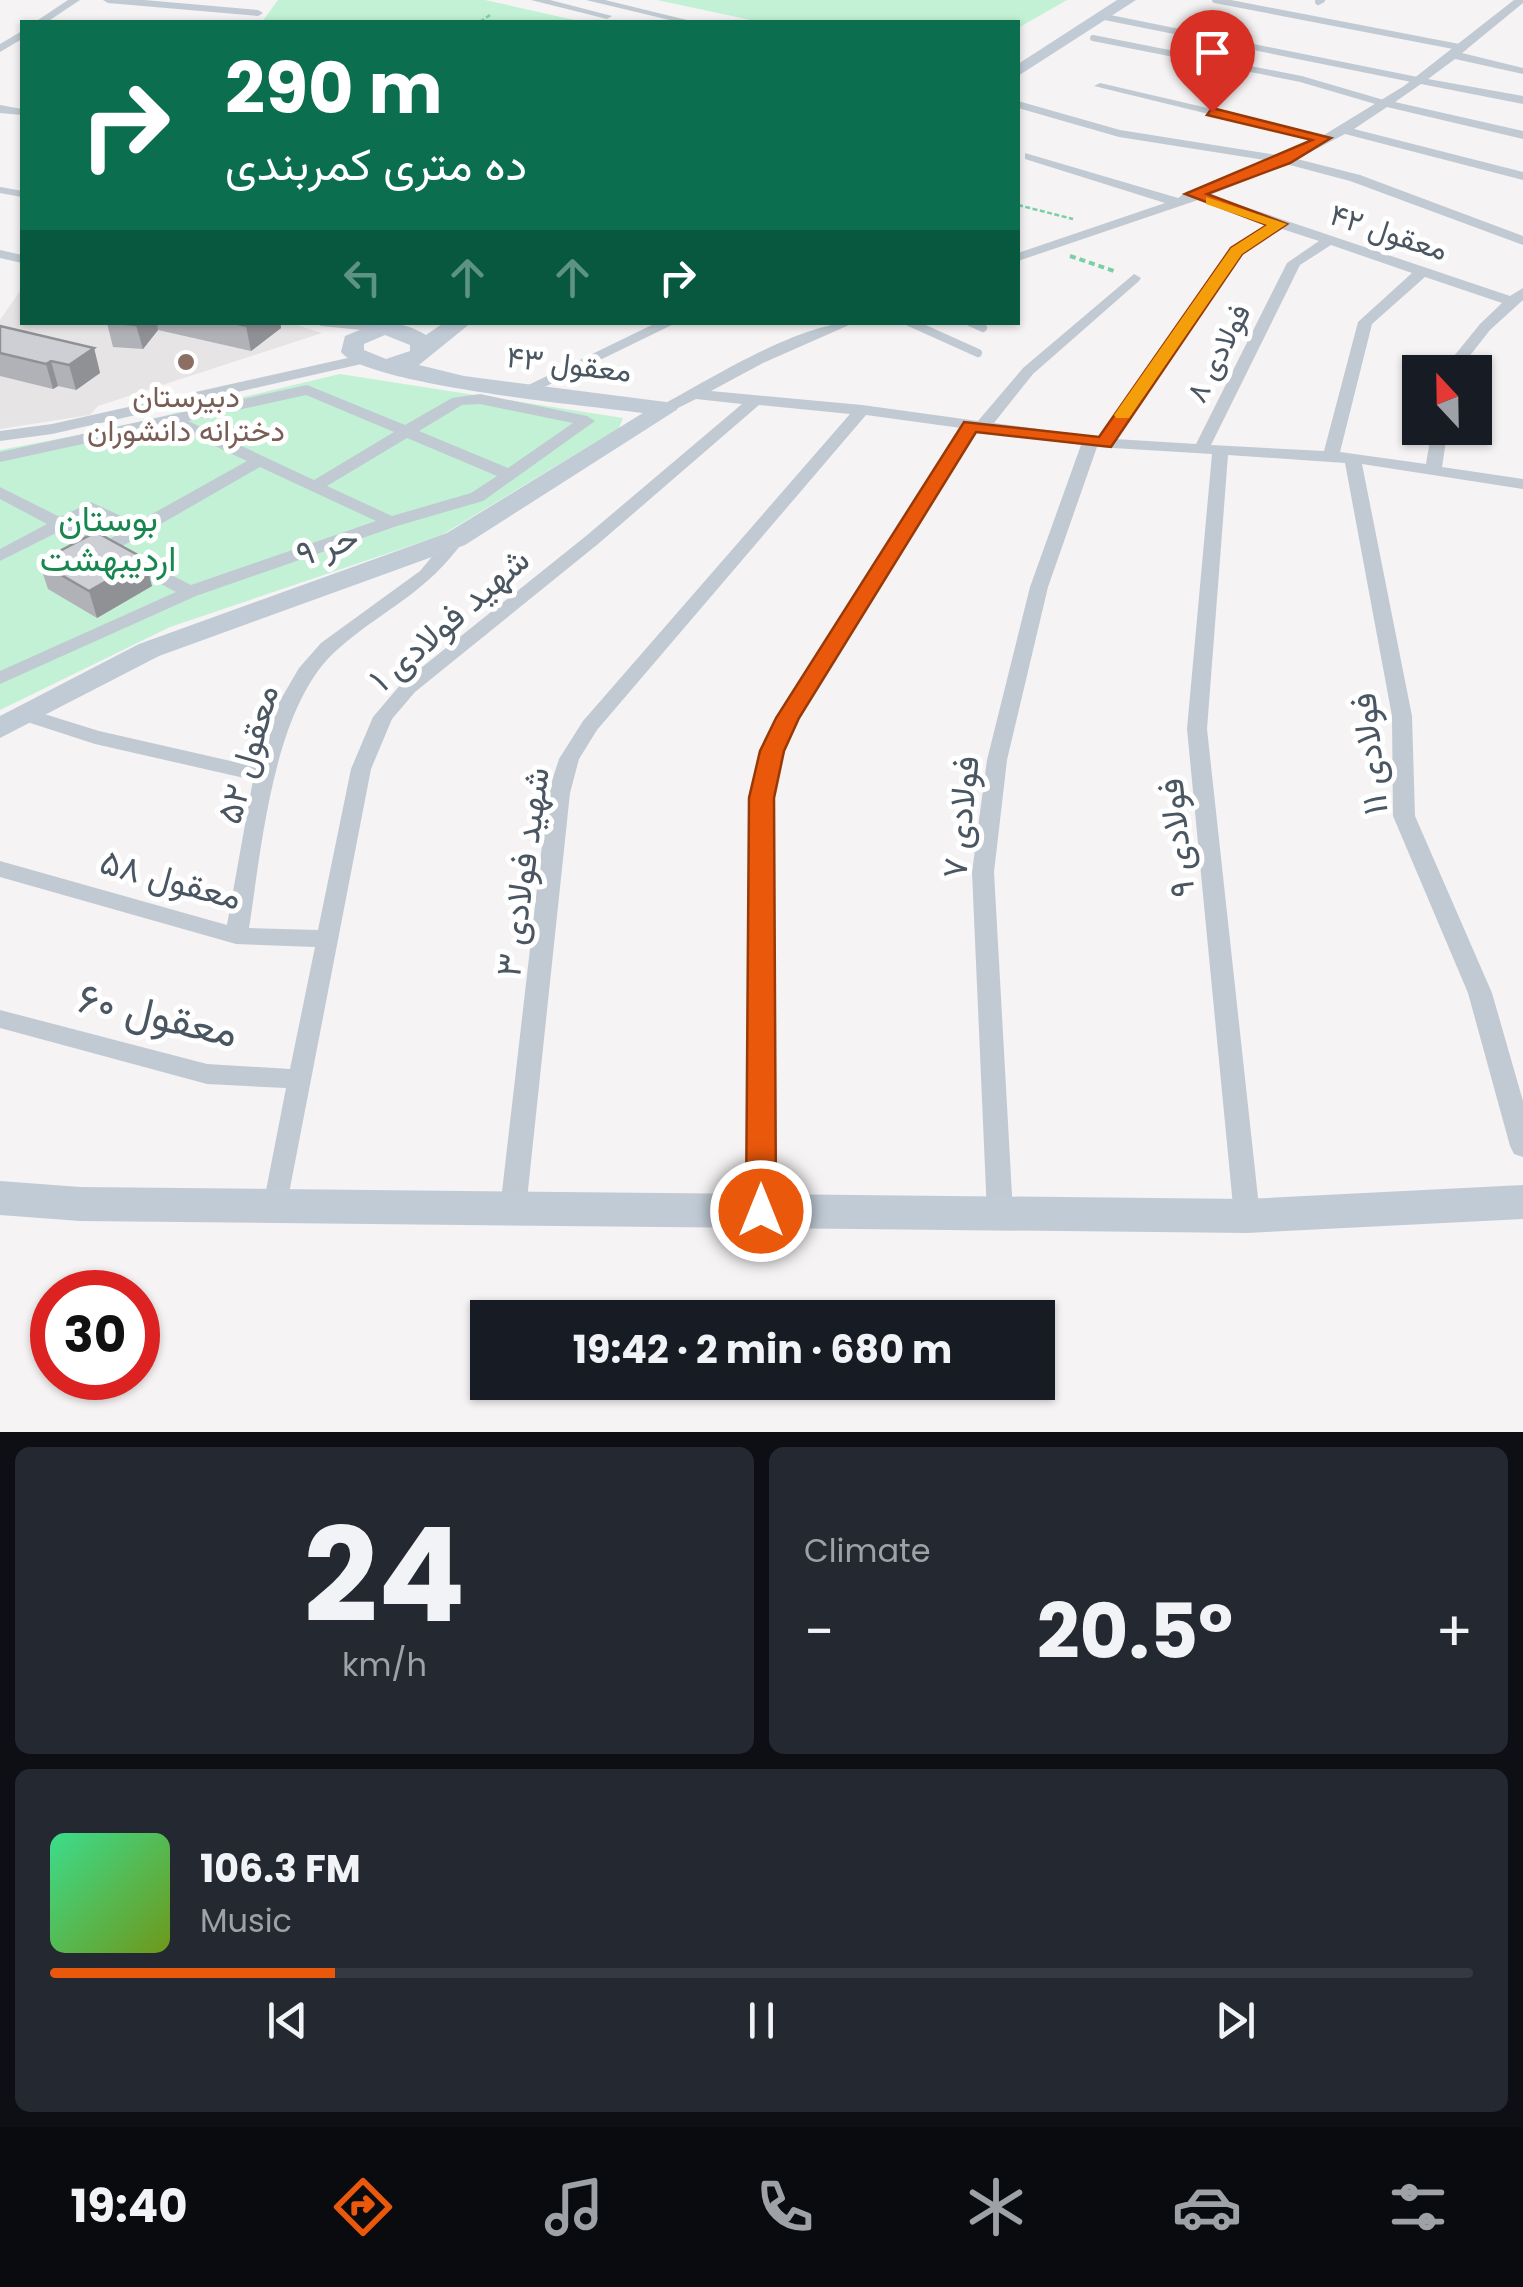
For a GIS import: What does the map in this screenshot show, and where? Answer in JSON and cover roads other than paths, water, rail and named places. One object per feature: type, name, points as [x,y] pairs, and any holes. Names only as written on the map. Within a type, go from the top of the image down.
[{"type":"street","points":[[43,20],[75,0]]},
{"type":"street","points":[[108,0],[258,13]]},
{"type":"street","points":[[536,0],[625,20]]},
{"type":"street","points":[[591,0],[681,20]]},
{"type":"street","points":[[1020,50],[1101,8],[1128,0]]},
{"type":"street","points":[[1020,255],[1285,160],[1341,130],[1459,52],[1521,0]]},
{"type":"street","points":[[1020,69],[1101,8]]},
{"type":"street","points":[[1459,52],[1523,71]]},
{"type":"street","points":[[1417,80],[1523,100]]},
{"type":"street","points":[[1100,86],[1324,138]]},
{"type":"street","points":[[1383,103],[1523,135]]},
{"type":"street","points":[[1020,105],[1119,132],[1285,160],[1355,178],[1523,240]]},
{"type":"street","points":[[1341,130],[1523,176]]},
{"type":"street","points":[[1030,156],[1173,201]]},
{"type":"street","name":"معقول ۴۲","points":[[1193,194],[1422,272],[1518,297]]},
{"type":"street","name":"فولادی ۷","points":[[1000,1213],[983,872],[996,760],[1039,587],[1098,442],[1236,251],[1280,224]]},
{"type":"street","points":[[1020,240],[1044,248]]},
{"type":"street","name":"فولادی ۸","points":[[1210,451],[1294,263],[1328,241]]},
{"type":"street","points":[[1342,458],[1365,322],[1422,272]]},
{"type":"street","points":[[761,1211],[762,798],[772,751],[788,718],[977,427],[1028,371],[1134,278]]},
{"type":"street","points":[[1462,355],[1485,326],[1518,297]]},
{"type":"street","points":[[325,325],[357,350]]},
{"type":"street","points":[[346,325],[396,325]]},
{"type":"street","points":[[392,366],[406,364],[457,325]]},
{"type":"street","points":[[522,392],[665,325]]},
{"type":"street","points":[[677,402],[843,325]]},
{"type":"street","points":[[0,436],[52,429],[357,350],[382,328]]},
{"type":"street","name":"معقول ۴۳","points":[[382,328],[412,334],[422,350],[464,383]]},
{"type":"street","name":"معقول ۴۳","points":[[357,350],[392,366],[464,383],[522,392],[677,402]]},
{"type":"street","points":[[0,457],[307,390],[510,475]]},
{"type":"street","points":[[0,678],[190,592],[477,497],[588,421],[480,399],[458,401],[316,486]]},
{"type":"street","points":[[677,402],[756,400],[862,410],[1098,442],[1342,458],[1523,484]]},
{"type":"street","name":"شهید فولادی ۱","points":[[276,1206],[361,770],[383,717],[443,658],[592,540],[756,400]]},
{"type":"street","name":"حر ۹","points":[[12,721],[148,650],[456,539],[677,402]]},
{"type":"street","name":"شهید فولادی ۳","points":[[513,1209],[559,793],[569,759],[590,726],[862,410]]},
{"type":"street","points":[[175,420],[392,522]]},
{"type":"street","points":[[1432,470],[1437,445]]},
{"type":"street","name":"فولادی ۹","points":[[1210,451],[1198,730],[1247,1216]]},
{"type":"street","name":"فولادی ۱۱","points":[[1342,458],[1402,716],[1404,816],[1480,993],[1523,1146]]},
{"type":"street","points":[[106,548],[260,460]]},
{"type":"street","points":[[0,492],[190,592]]},
{"type":"street","points":[[0,556],[91,507],[136,530]]},
{"type":"street","name":"معقول ۵۲","points":[[236,936],[267,776],[291,693],[327,648],[433,574],[456,539]]},
{"type":"street","points":[[12,721],[267,776]]},
{"type":"street","name":"معقول ۵۸","points":[[0,869],[236,936],[327,939]]},
{"type":"street","name":"معقول ۶۰","points":[[0,1019],[207,1074],[300,1079]]},
{"type":"street","points":[[0,1198],[80,1204],[1247,1216],[1523,1202]]},
{"type":"lane","points":[[1215,0],[1459,52]]},
{"type":"lane","points":[[1101,8],[1417,80]]},
{"type":"lane","points":[[1092,38],[1301,79],[1383,103]]},
{"type":"lane","points":[[916,325],[978,352]]},
{"type":"lane","points":[[976,325],[983,328]]},
{"type":"place","name":"دبیرستان دخترانه دانشوران","points":[[186,362]]},
{"type":"park label","name":"بوستان اردیبهشت","points":[[108,538]]}]
